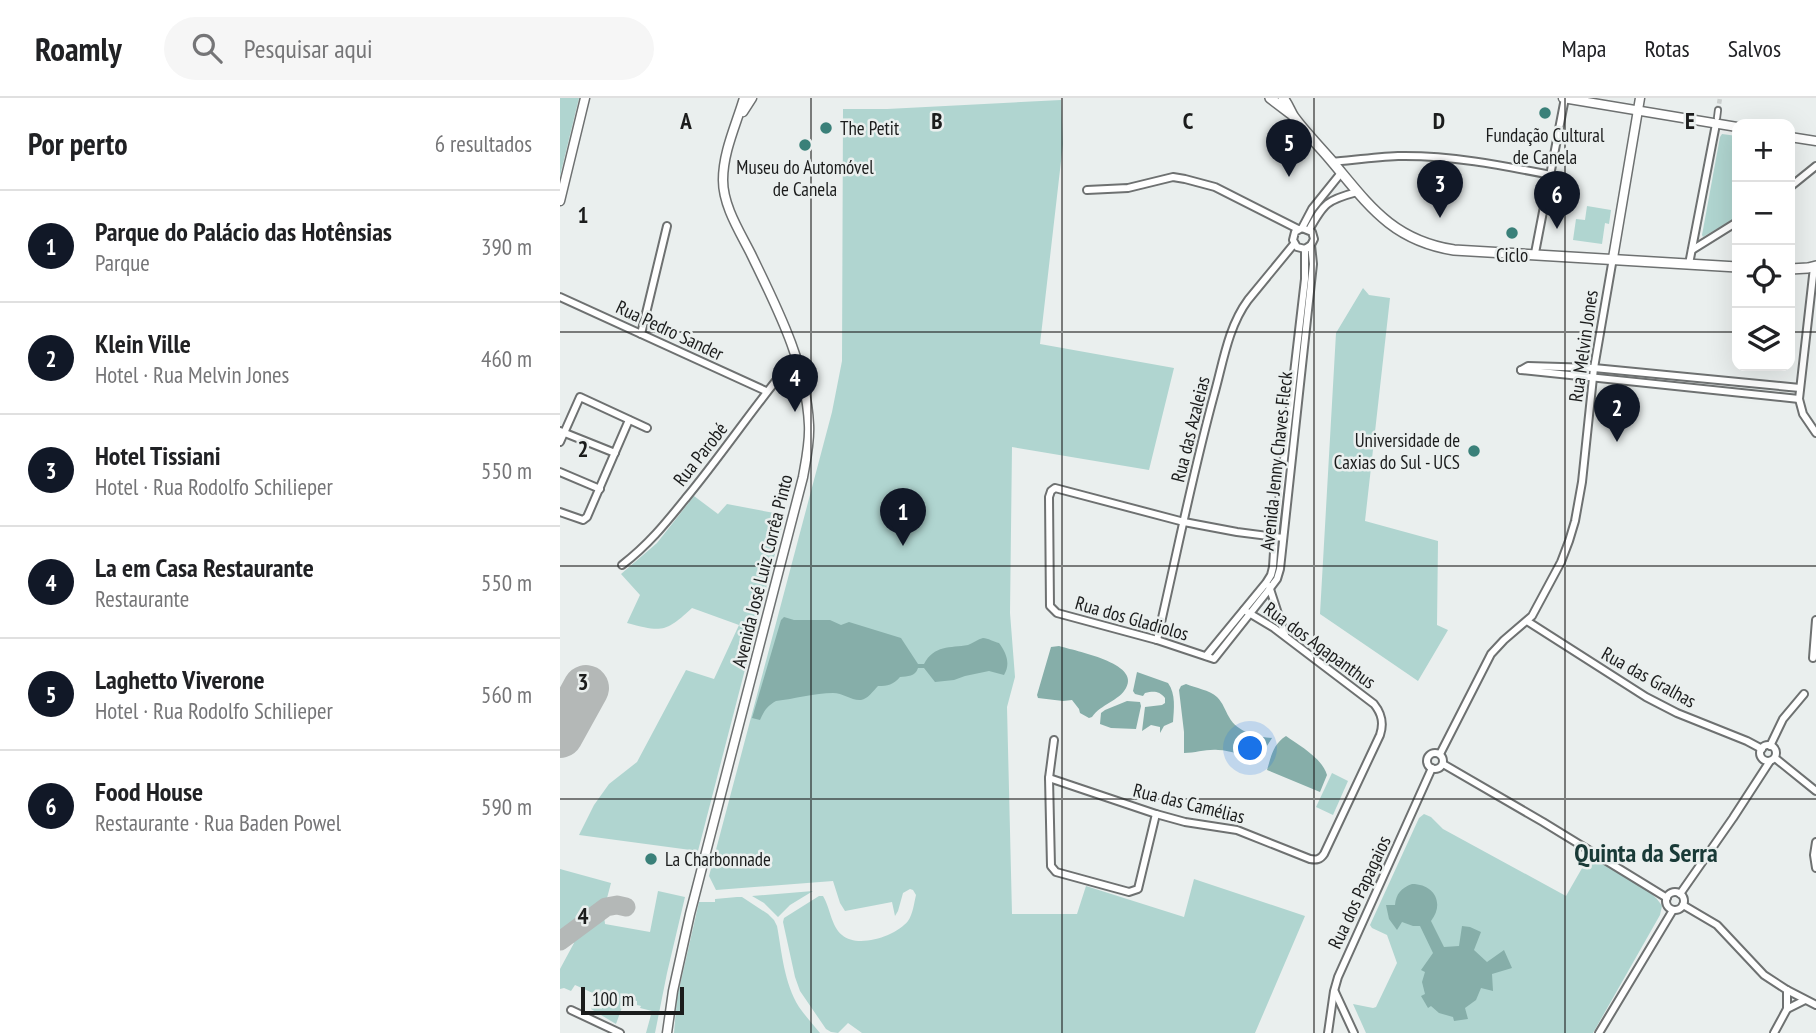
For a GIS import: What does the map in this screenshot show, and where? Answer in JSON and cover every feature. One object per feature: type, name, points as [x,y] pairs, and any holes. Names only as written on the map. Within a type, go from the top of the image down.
[{"type":"main road","points":[[1270,98],[1294,116],[1372,210],[1386,222],[1419,241],[1454,250],[1732,267]]},
{"type":"main road","points":[[1287,100],[1294,116]]},
{"type":"main road","points":[[1795,268],[1815,266]]},
{"type":"street","points":[[560,201],[585,98]]},
{"type":"street","name":"Avenida José Luiz Corrêa Pinto","points":[[667,1033],[690,914],[803,477],[809,442],[803,383],[796,356],[726,200],[723,179],[725,157],[744,98]]},
{"type":"street","name":"Avenida José Luiz Corrêa Pinto","points":[[735,127],[752,98]]},
{"type":"street","points":[[1535,253],[1564,98],[1732,126]]},
{"type":"street","name":"Rua Melvin Jones","points":[[1527,621],[1545,593],[1569,541],[1575,521],[1582,482],[1594,368],[1640,98]]},
{"type":"street","points":[[1689,264],[1718,110]]},
{"type":"street","points":[[1795,137],[1816,141]]},
{"type":"street","points":[[1332,162],[1398,156],[1448,158],[1551,175]]},
{"type":"street","points":[[1795,183],[1816,166]]},
{"type":"street","points":[[1303,229],[1311,209],[1341,173]]},
{"type":"street","points":[[1087,190],[1120,189],[1174,177],[1215,187],[1303,229],[1313,235],[1308,247],[1301,249],[1294,244],[1293,236],[1303,229],[1328,202],[1357,192]]},
{"type":"street","points":[[1692,250],[1732,225]]},
{"type":"street","points":[[641,334],[667,226]]},
{"type":"street","name":"Rua das Azaleias","points":[[1157,640],[1203,435],[1232,328],[1242,308],[1294,244]]},
{"type":"street","name":"Avenida Jenny Chaves Fleck","points":[[1206,656],[1269,585],[1279,537],[1313,264],[1308,247]]},
{"type":"street","points":[[1815,266],[1799,399],[1803,414],[1816,433]]},
{"type":"street","name":"Rua Pedro Sander","points":[[560,298],[766,391]]},
{"type":"street","name":"Rua Parobé","points":[[622,565],[654,538],[716,462],[766,391],[796,356]]},
{"type":"street","points":[[1799,399],[1521,370],[1528,366],[1594,368],[1800,388]]},
{"type":"street","points":[[1776,396],[1777,386]]},
{"type":"street","points":[[560,442],[562,432],[580,397],[647,428]]},
{"type":"street","points":[[560,512],[583,520],[587,517],[629,420]]},
{"type":"street","points":[[562,432],[615,453]]},
{"type":"street","points":[[560,472],[600,489]]},
{"type":"street","name":"Rua dos Gladiolos","points":[[1184,522],[1053,489],[1049,497],[1049,601],[1051,608],[1057,612],[1214,659]]},
{"type":"street","points":[[1184,522],[1279,537]]},
{"type":"street","points":[[1269,585],[1286,637]]},
{"type":"street","name":"Avenida Jenny Chaves Fleck","points":[[1214,659],[1247,612]]},
{"type":"street","name":"Rua dos Agapanthus","points":[[1247,612],[1267,622],[1374,704],[1381,714],[1380,736],[1320,859]]},
{"type":"street","points":[[1813,657],[1816,620]]},
{"type":"street","points":[[1440,754],[1491,654],[1527,621]]},
{"type":"street","name":"Rua das Gralhas","points":[[1527,621],[1646,697],[1762,749]]},
{"type":"street","points":[[1804,694],[1783,719],[1770,746],[1762,749],[1762,757],[1764,760],[1772,759],[1816,791]]},
{"type":"street","points":[[1054,740],[1049,778],[1053,870],[1134,892],[1138,889],[1156,814]]},
{"type":"street","points":[[1680,894],[1772,759],[1776,752],[1770,746]]},
{"type":"street","points":[[1434,752],[1443,758],[1443,764],[1432,768],[1427,761],[1434,752]]},
{"type":"street","points":[[1443,764],[1667,898]]},
{"type":"street","name":"Rua dos Papagaios","points":[[1328,1033],[1336,1020],[1334,991],[1338,977],[1432,768]]},
{"type":"street","name":"Rua das Camélias","points":[[1049,778],[1156,814],[1185,822],[1237,830],[1310,859],[1320,859]]},
{"type":"street","points":[[1816,842],[1816,868]]},
{"type":"street","points":[[1600,1033],[1673,910],[1683,905],[1684,899],[1680,894],[1671,893],[1667,898],[1666,904],[1673,910]]},
{"type":"street","points":[[1683,905],[1717,925],[1756,967],[1787,990],[1816,1005]]},
{"type":"street","points":[[1774,1033],[1787,1009],[1787,990]]},
{"type":"street","points":[[1334,991],[1354,1033]]},
{"type":"street","points":[[1787,1009],[1805,1000]]},
{"type":"street","points":[[571,1010],[620,1033]]},
{"type":"street","points":[[1336,1020],[1349,1020]]},
{"type":"shaded area","points":[[560,98],[579,98],[560,176]]},
{"type":"shaded area","points":[[1061,100],[1063,144],[1040,344],[1174,368],[1149,470],[1012,447],[1010,613],[1015,677],[1007,707],[1012,914],[1077,914],[1086,886],[1184,917],[1194,879],[1305,916],[1255,1033],[862,1033],[848,1023],[838,1033],[831,1032],[826,1029],[800,991],[784,918],[823,896],[835,927],[842,935],[857,941],[867,941],[886,936],[908,921],[916,895],[913,890],[903,893],[895,916],[892,902],[845,911],[833,881],[716,890],[709,876],[832,412],[842,361],[843,109]]},
{"type":"shaded area","points":[[1722,134],[1732,135],[1732,220],[1703,237],[1702,235]]},
{"type":"shaded area","points":[[1587,206],[1611,210],[1609,224],[1605,223],[1602,244],[1573,240],[1576,219],[1585,220]]},
{"type":"shaded area","points":[[1363,288],[1369,295],[1390,298],[1365,521],[1438,541],[1437,625],[1448,630],[1418,681],[1320,614],[1336,333]]},
{"type":"shaded area","points":[[694,496],[718,514],[727,504],[785,515],[698,851],[579,835],[594,805],[609,784],[637,762],[686,670],[714,679],[739,625],[692,608],[663,628],[627,623],[640,595],[621,574],[657,543]]},
{"type":"shaded area","points":[[784,617],[794,620],[830,620],[841,625],[849,622],[901,638],[918,664],[924,664],[938,650],[968,645],[985,638],[999,643],[1006,654],[1007,667],[1004,675],[989,671],[935,682],[924,668],[918,668],[913,675],[878,686],[861,700],[833,693],[776,701],[766,709],[760,720],[752,718]]},
{"type":"shaded area","points":[[1059,646],[1116,665],[1128,679],[1126,688],[1089,718],[1080,713],[1072,700],[1038,698],[1051,647]]},
{"type":"shaded area","points":[[1137,672],[1168,683],[1172,692],[1173,722],[1164,726],[1160,733],[1160,727],[1151,725],[1142,731],[1145,707],[1162,705],[1165,698],[1156,692],[1145,693],[1143,696],[1135,694],[1133,691]]},
{"type":"shaded area","points":[[1186,684],[1217,697],[1229,717],[1242,730],[1272,738],[1260,757],[1256,759],[1218,750],[1184,753],[1179,690]]},
{"type":"shaded area","points":[[1127,701],[1140,702],[1136,729],[1111,728],[1100,724],[1101,713]]},
{"type":"shaded area","points":[[1286,736],[1310,753],[1324,769],[1327,775],[1320,792],[1267,770],[1275,747]]},
{"type":"shaded area","points":[[1332,773],[1348,781],[1333,815],[1316,807]]},
{"type":"shaded area","points":[[1424,814],[1443,829],[1566,896],[1589,856],[1629,878],[1657,899],[1662,906],[1660,915],[1593,1033],[1366,1033],[1353,1004],[1376,1007],[1397,963],[1387,935],[1370,925],[1419,818]]},
{"type":"shaded area","points":[[560,869],[611,883],[607,898],[562,933],[560,932]]},
{"type":"shaded area","points":[[1412,884],[1426,887],[1435,896],[1437,908],[1431,921],[1444,947],[1459,946],[1462,926],[1470,927],[1481,932],[1474,950],[1487,962],[1504,950],[1512,968],[1492,974],[1493,991],[1481,988],[1476,1000],[1465,1008],[1468,1019],[1454,1021],[1453,1017],[1439,1013],[1431,1006],[1428,1008],[1421,996],[1425,994],[1422,982],[1425,972],[1421,970],[1433,953],[1420,926],[1402,922],[1397,930],[1389,919],[1386,905],[1395,905],[1400,892]]},
{"type":"shaded area","points":[[658,891],[685,897],[655,1033],[646,1033],[652,1011],[640,1008],[637,1001],[625,999],[616,1024],[591,1009],[595,994],[575,985],[571,991],[560,989],[560,969],[574,943],[569,939],[598,916],[604,916],[605,924],[650,932]]},
{"type":"shaded area","points":[[813,891],[790,905],[778,917],[752,896]]},
{"type":"shaded area","points":[[742,897],[774,920],[784,968],[794,998],[820,1033],[674,1033],[677,998],[699,902]]},
{"type":"taxiway","points":[[560,941],[606,907],[626,907]]},
{"type":"runway","points":[[560,735],[586,688]]},
{"type":"tunnel","points":[[1718,110],[1720,98]]},
{"type":"place","name":"Fundação Cultural de Canela","points":[[1545,113]]},
{"type":"place","name":"The Petit","points":[[826,128]]},
{"type":"place","name":"Museu do Automóvel de Canela","points":[[805,145]]},
{"type":"place","name":"Laghetto Viverone","points":[[1289,177]]},
{"type":"place","name":"Hotel Tissiani","points":[[1440,218]]},
{"type":"place","name":"Food House","points":[[1557,229]]},
{"type":"place","name":"Ciclo","points":[[1512,233]]},
{"type":"place","name":"La em Casa Restaurante","points":[[795,412]]},
{"type":"place","name":"Klein Ville","points":[[1617,442]]},
{"type":"place","name":"Universidade de Caxias do Sul - UCS","points":[[1474,451]]},
{"type":"place","name":"Parque do Palácio das Hotênsias","points":[[903,546]]},
{"type":"place","name":"La Charbonnade","points":[[651,859]]},
{"type":"district","name":"Quinta da Serra","points":[[1646,853]]}]
